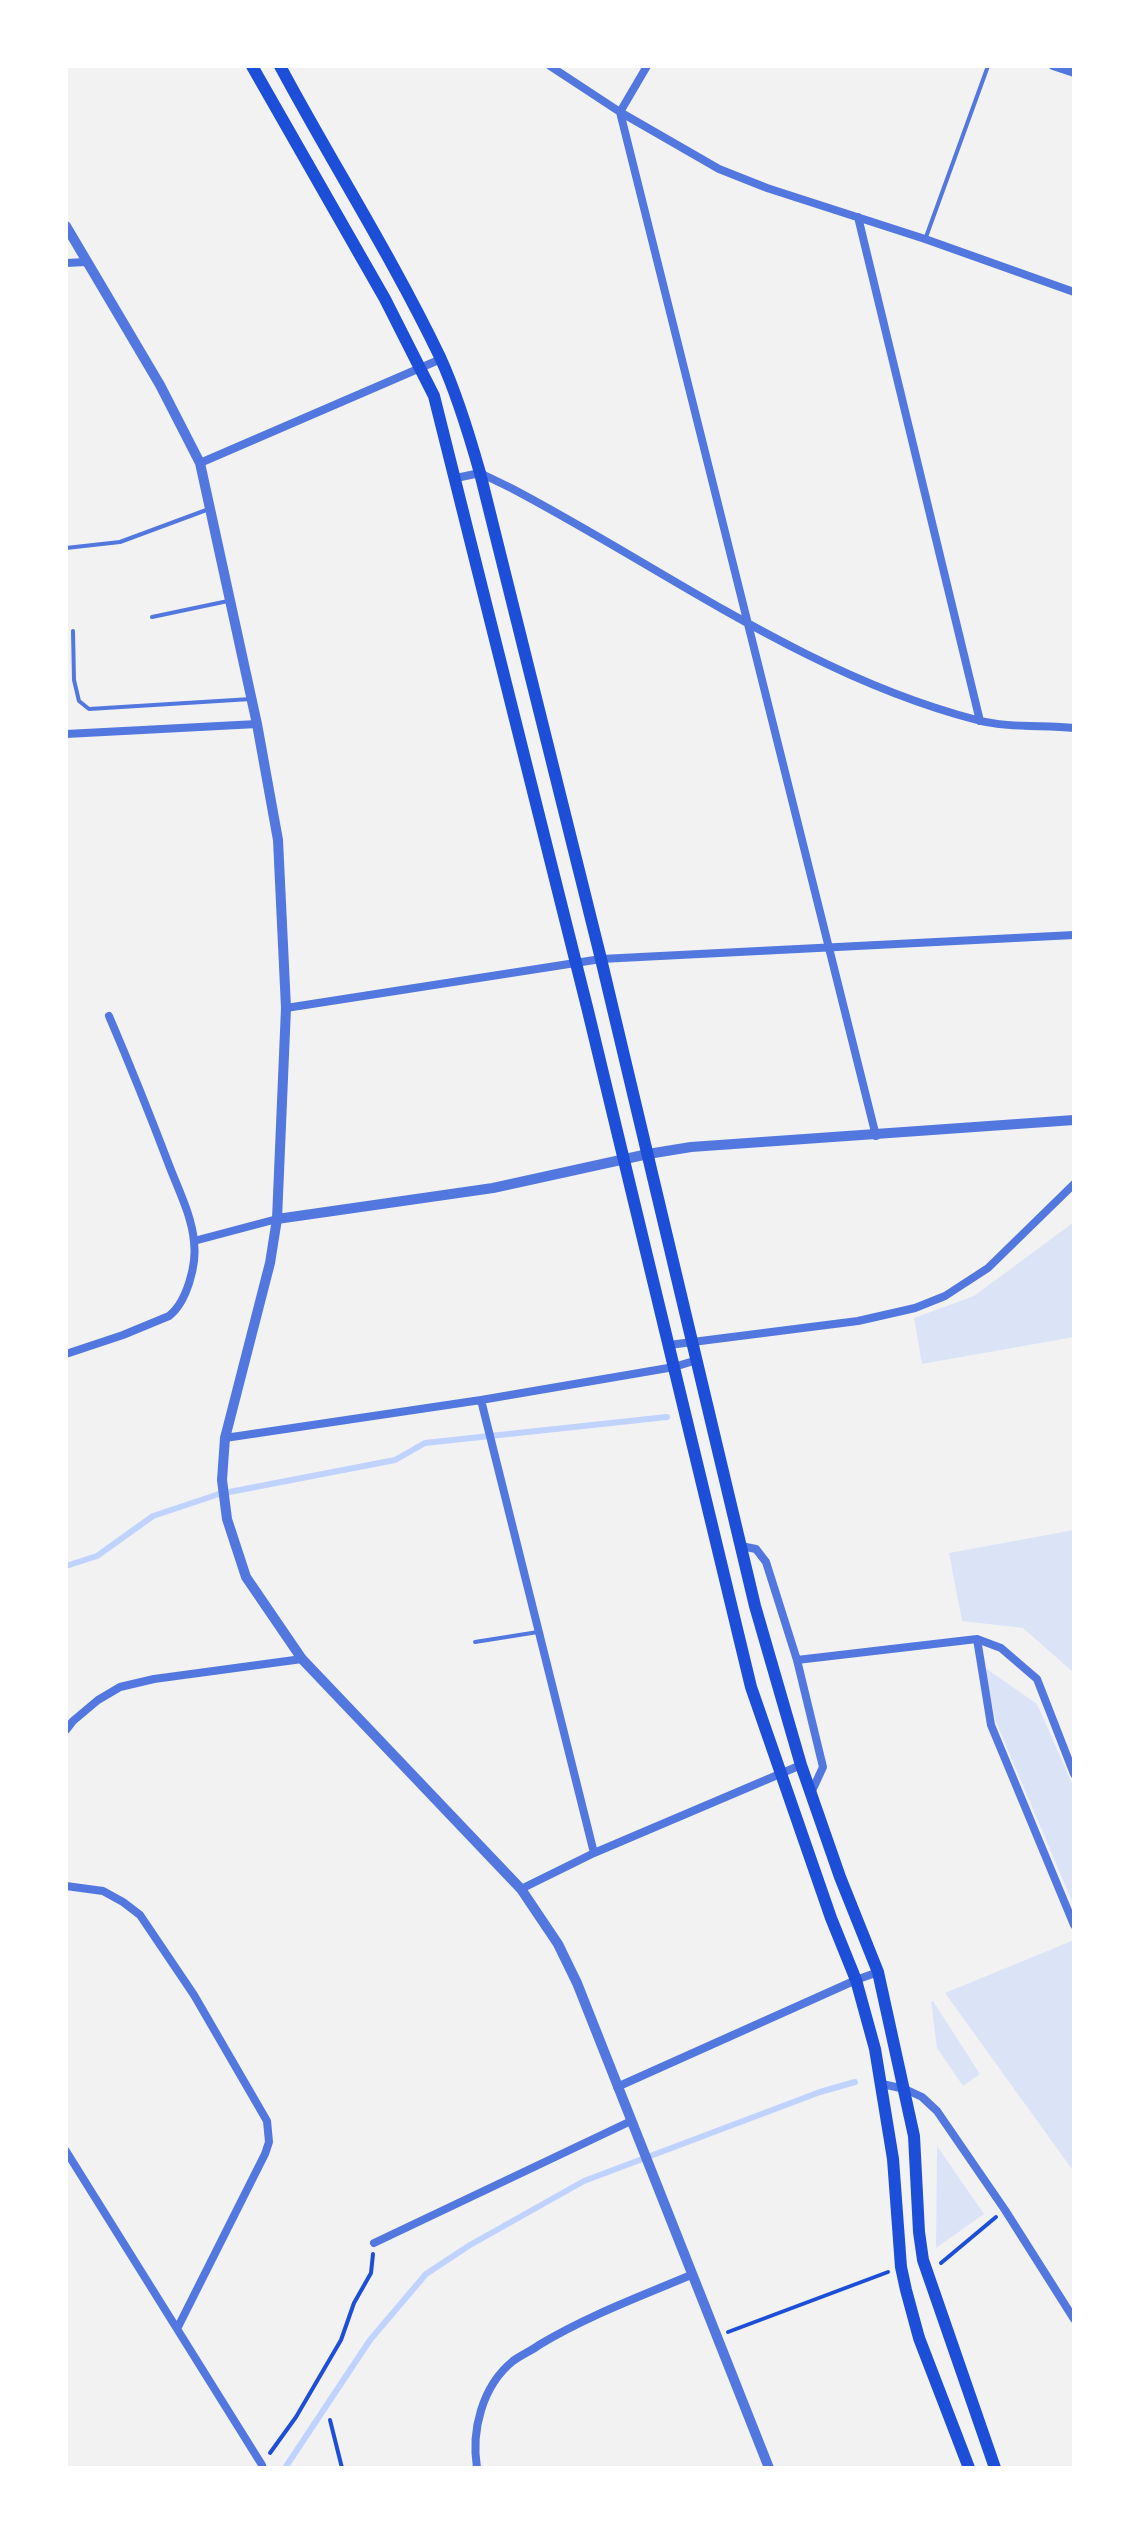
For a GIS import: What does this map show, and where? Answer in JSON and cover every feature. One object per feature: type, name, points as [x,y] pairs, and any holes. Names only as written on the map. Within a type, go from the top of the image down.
[{"type":"main road","points":[[252,66],[422,369],[434,396],[625,1159],[751,1687],[831,1918],[856,1980],[882,2084],[893,2159],[901,2267],[919,2338],[969,2468]]},
{"type":"main road","points":[[280,66],[407,293],[441,359],[464,418],[601,959],[762,1634],[801,1765],[840,1877],[878,1972],[914,2136],[919,2232],[927,2274],[995,2468]]},
{"type":"street","points":[[550,66],[620,112],[719,169],[1074,292]]},
{"type":"street","points":[[647,66],[620,112],[876,1136]]},
{"type":"street","points":[[1053,66],[1074,73]]},
{"type":"street","points":[[858,217],[980,721]]},
{"type":"street","points":[[66,226],[160,385],[200,463],[252,699],[278,840],[286,1008],[277,1219],[270,1263],[225,1438],[223,1502],[227,1519],[246,1577],[302,1659],[521,1889],[558,1944],[577,1983],[769,2468]]},
{"type":"street","points":[[66,263],[86,262]]},
{"type":"street","points":[[200,463],[441,359]]},
{"type":"street","points":[[456,478],[480,473],[540,503],[748,624],[834,668],[890,692],[980,721],[1074,728]]},
{"type":"street","points":[[66,734],[257,724]]},
{"type":"street","points":[[286,1008],[601,959],[1074,935]]},
{"type":"street","points":[[66,1354],[123,1335],[175,1311],[185,1294],[194,1255],[194,1241],[182,1199],[109,1016]]},
{"type":"street","points":[[194,1241],[277,1219],[493,1188],[691,1147],[1074,1120]]},
{"type":"street","points":[[669,1345],[858,1321],[915,1308],[945,1296],[988,1268],[1074,1184]]},
{"type":"street","points":[[225,1438],[481,1400],[674,1367],[697,1360]]},
{"type":"street","points":[[481,1400],[594,1853]]},
{"type":"street","points":[[741,1546],[756,1549],[766,1562],[797,1660],[823,1767],[811,1793]]},
{"type":"street","points":[[797,1660],[977,1639],[1001,1648],[1037,1679],[1074,1774]]},
{"type":"street","points":[[977,1639],[991,1725],[1074,1925]]},
{"type":"street","points":[[66,1730],[98,1700],[120,1687],[154,1679],[302,1659]]},
{"type":"street","points":[[521,1889],[594,1853],[801,1765]]},
{"type":"street","points":[[66,1886],[103,1891],[140,1915],[194,1995],[267,2121],[269,2142],[265,2154],[178,2327]]},
{"type":"street","points":[[617,2087],[878,1972]]},
{"type":"street","points":[[882,2084],[922,2097],[937,2111],[1074,2319]]},
{"type":"street","points":[[374,2243],[631,2121]]},
{"type":"street","points":[[66,2151],[262,2465]]},
{"type":"street","points":[[477,2468],[475,2436],[480,2412],[494,2383],[512,2362],[574,2324],[691,2275]]},
{"type":"lane","points":[[925,239],[988,66]]},
{"type":"lane","points":[[66,548],[120,542],[210,509]]},
{"type":"lane","points":[[152,617],[230,601]]},
{"type":"lane","points":[[73,631],[74,680],[79,701],[89,709],[252,699]]},
{"type":"lane","points":[[475,1642],[538,1632]]},
{"type":"path","points":[[927,2274],[1005,2210]]},
{"type":"path","points":[[262,2465],[296,2417],[341,2340],[354,2303],[371,2273],[374,2243]]},
{"type":"path","points":[[718,2336],[901,2267]]},
{"type":"path","points":[[330,2420],[342,2468]]},
{"type":"shaded area","points":[[1074,1222],[1074,1337],[922,1364],[914,1318],[974,1296]]},
{"type":"shaded area","points":[[1074,1530],[1074,1673],[1023,1628],[962,1621],[949,1553]]},
{"type":"shaded area","points":[[984,1667],[1037,1704],[1074,1788],[1074,1906],[996,1722]]},
{"type":"shaded area","points":[[1074,1940],[1074,2172],[945,1993]]},
{"type":"shaded area","points":[[933,2001],[980,2074],[963,2086],[937,2048]]},
{"type":"shaded area","points":[[937,2146],[984,2214],[936,2248]]},
{"type":"waterway","points":[[66,1566],[97,1556],[153,1516],[219,1494],[395,1460],[425,1443],[667,1417]]},
{"type":"waterway","points":[[285,2468],[370,2340],[426,2274],[470,2245],[584,2181],[820,2092],[855,2082]]}]
